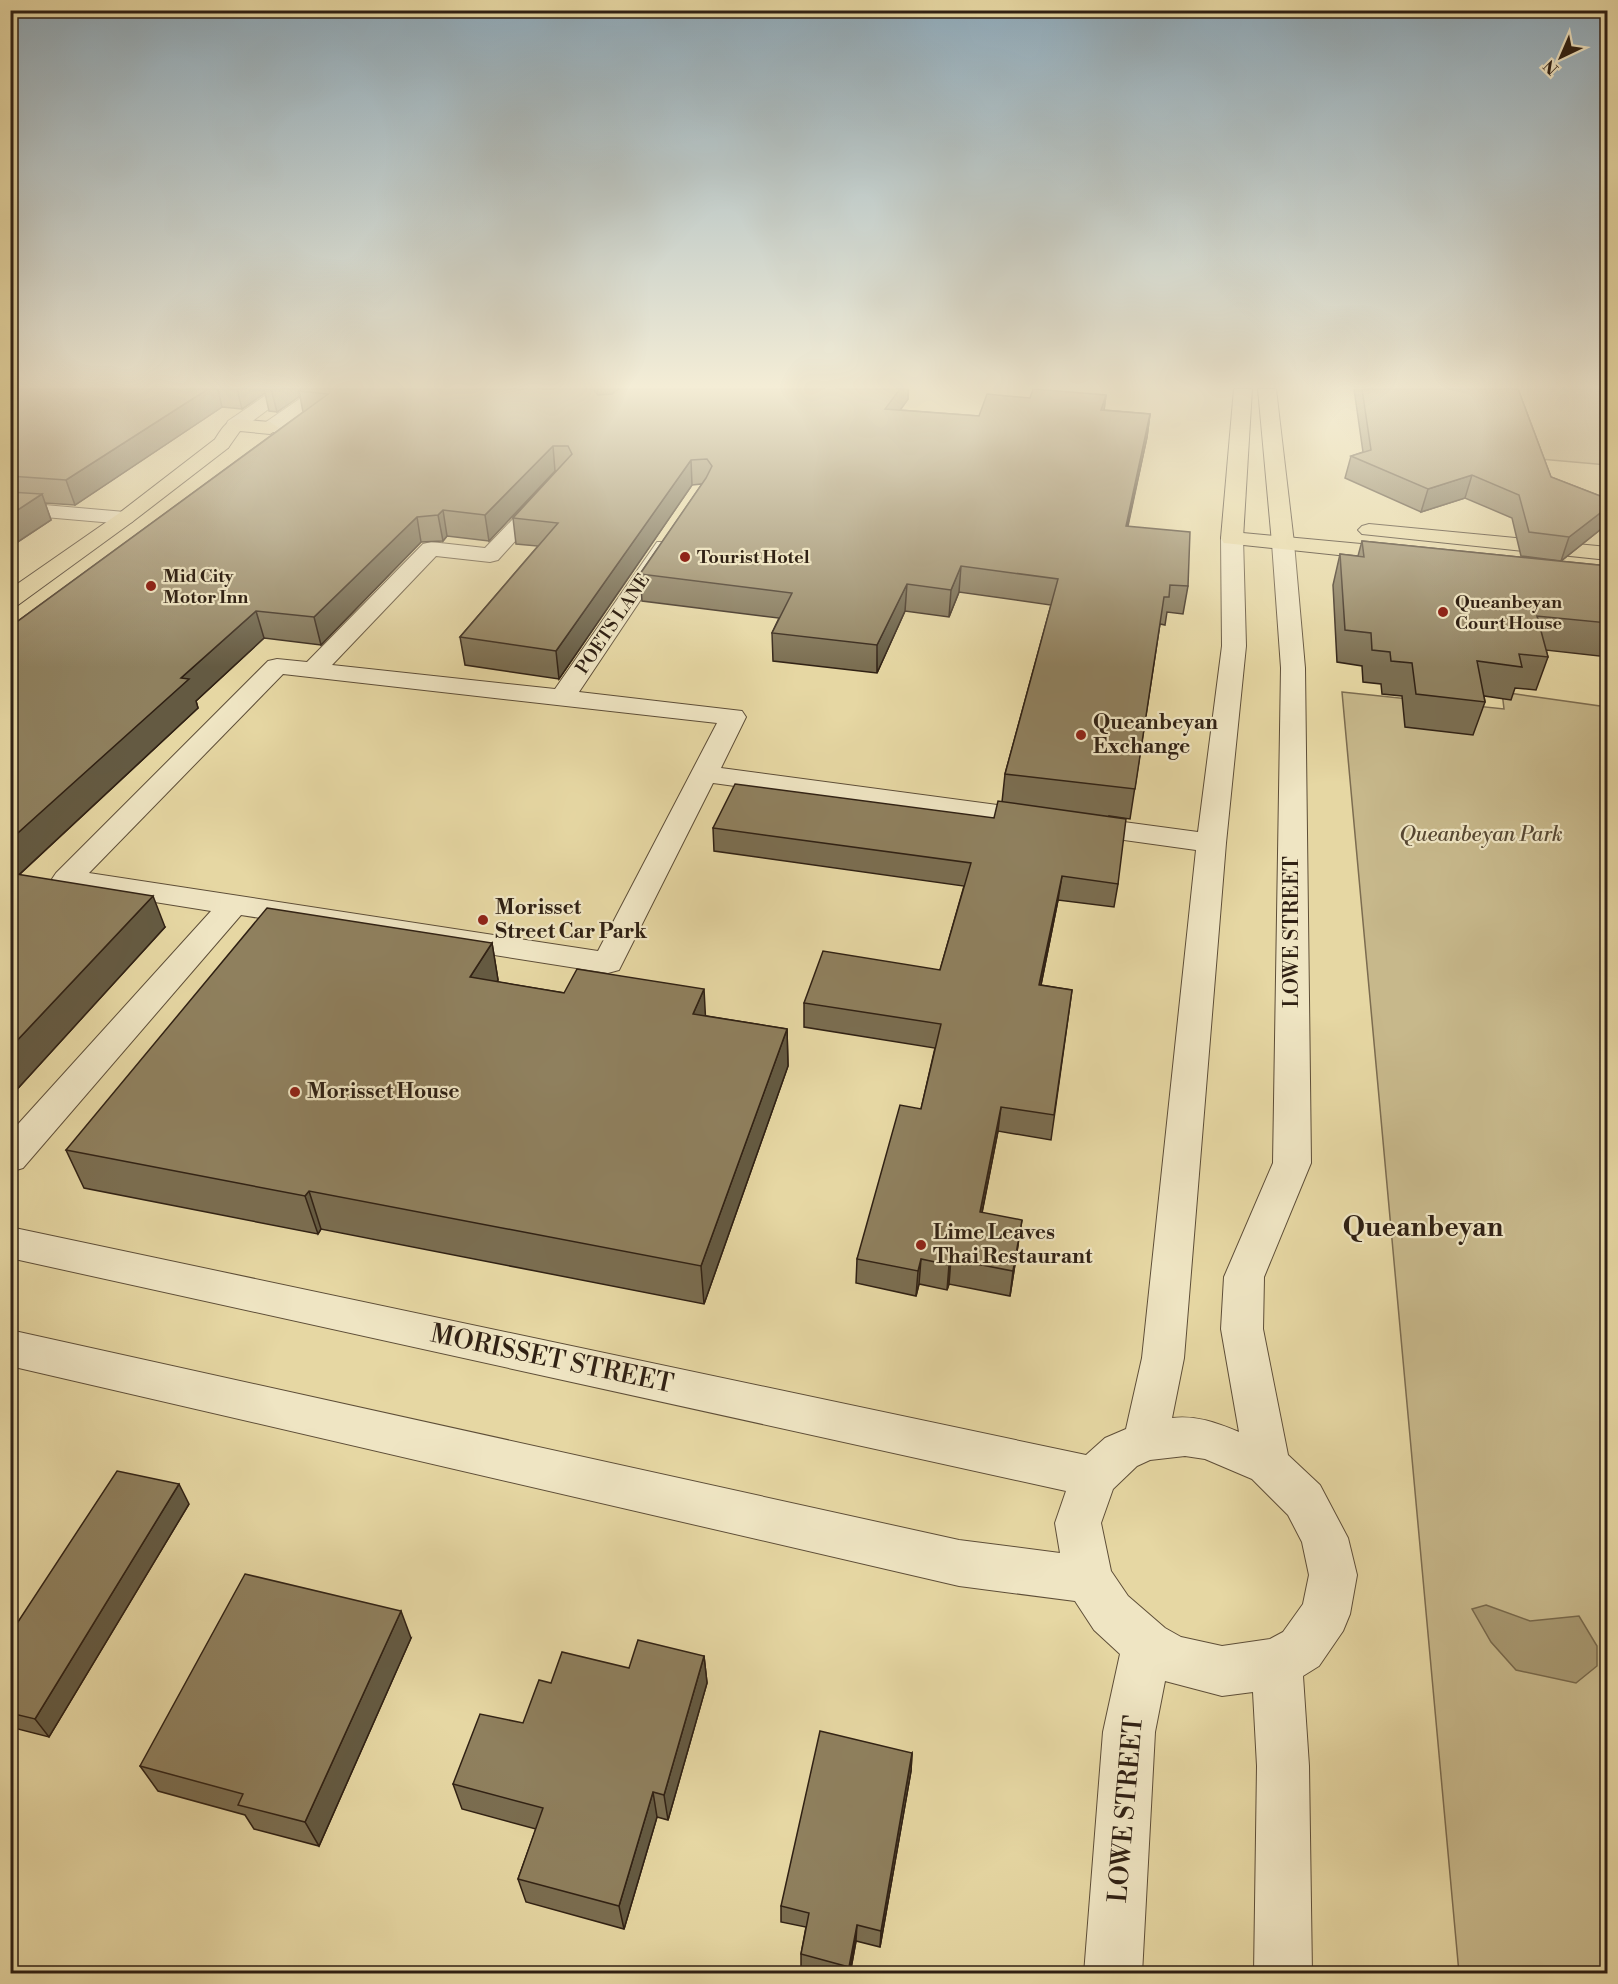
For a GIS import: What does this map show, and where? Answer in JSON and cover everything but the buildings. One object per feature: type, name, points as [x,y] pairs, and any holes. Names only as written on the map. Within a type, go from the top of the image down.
[{"type":"main road","points":[[10,600],[172,482]]},
{"type":"main road","name":"LOWE STREET","points":[[1238,482],[1264,526]]},
{"type":"main road","name":"LOWE STREET","points":[[1264,526],[1265,482]]},
{"type":"main road","points":[[1264,526],[1428,557]]},
{"type":"main road","points":[[1354,528],[1608,554]]},
{"type":"main road","points":[[1461,560],[1608,575]]},
{"type":"street","points":[[313,670],[431,549],[490,555],[558,483]]},
{"type":"street","points":[[10,508],[125,518]]},
{"type":"street","name":"LOWE STREET","points":[[1145,1441],[1163,1358],[1233,646],[1264,526]]},
{"type":"street","name":"LOWE STREET","points":[[1264,526],[1293,668],[1292,1163],[1244,1277],[1242,1329],[1249,1377],[1268,1465]]},
{"type":"street","name":"POETS LANE","points":[[562,698],[679,527]]},
{"type":"street","points":[[277,666],[313,670],[562,698],[733,717],[608,963],[67,879],[277,666]]},
{"type":"street","points":[[704,774],[1212,843]]},
{"type":"street","points":[[10,1158],[232,906]]},
{"type":"street","name":"MORISSET STREET","points":[[10,1242],[1094,1477]]},
{"type":"street","points":[[10,1348],[959,1563],[1089,1580]]},
{"type":"street","points":[[1185,1436],[1209,1440],[1268,1465],[1304,1500],[1325,1538],[1333,1575],[1326,1614],[1301,1649],[1276,1663],[1222,1671],[1174,1660],[1147,1645],[1110,1613],[1089,1580],[1078,1523],[1094,1477],[1121,1452],[1145,1441],[1185,1436]]},
{"type":"street","name":"LOWE STREET","points":[[1113,1974],[1129,1731],[1147,1645]]},
{"type":"street","points":[[1276,1663],[1282,1766],[1283,1974]]},
{"type":"green space","name":"Queanbeyan Park","points":[[1342,692],[1504,709],[1502,692],[1607,707],[1607,1973],[1459,1973]]},
{"type":"shaded area","points":[[1486,1605],[1530,1621],[1579,1616],[1597,1646],[1597,1666],[1576,1683],[1516,1670],[1491,1642],[1472,1609]]},
{"type":"place","name":"Tourist Hotel","points":[[685,557]]},
{"type":"place","name":"Mid City Motor Inn","points":[[151,586]]},
{"type":"place","name":"Queanbeyan Court House","points":[[1443,612]]},
{"type":"place","name":"Queanbeyan Exchange","points":[[1081,735]]},
{"type":"place","name":"Morisset Street Car Park","points":[[483,920]]},
{"type":"place","name":"Morisset House","points":[[295,1092]]},
{"type":"place","name":"Lime Leaves Thai Restaurant","points":[[921,1245]]},
{"type":"district","name":"Queanbeyan","points":[[1423,1228]]}]
